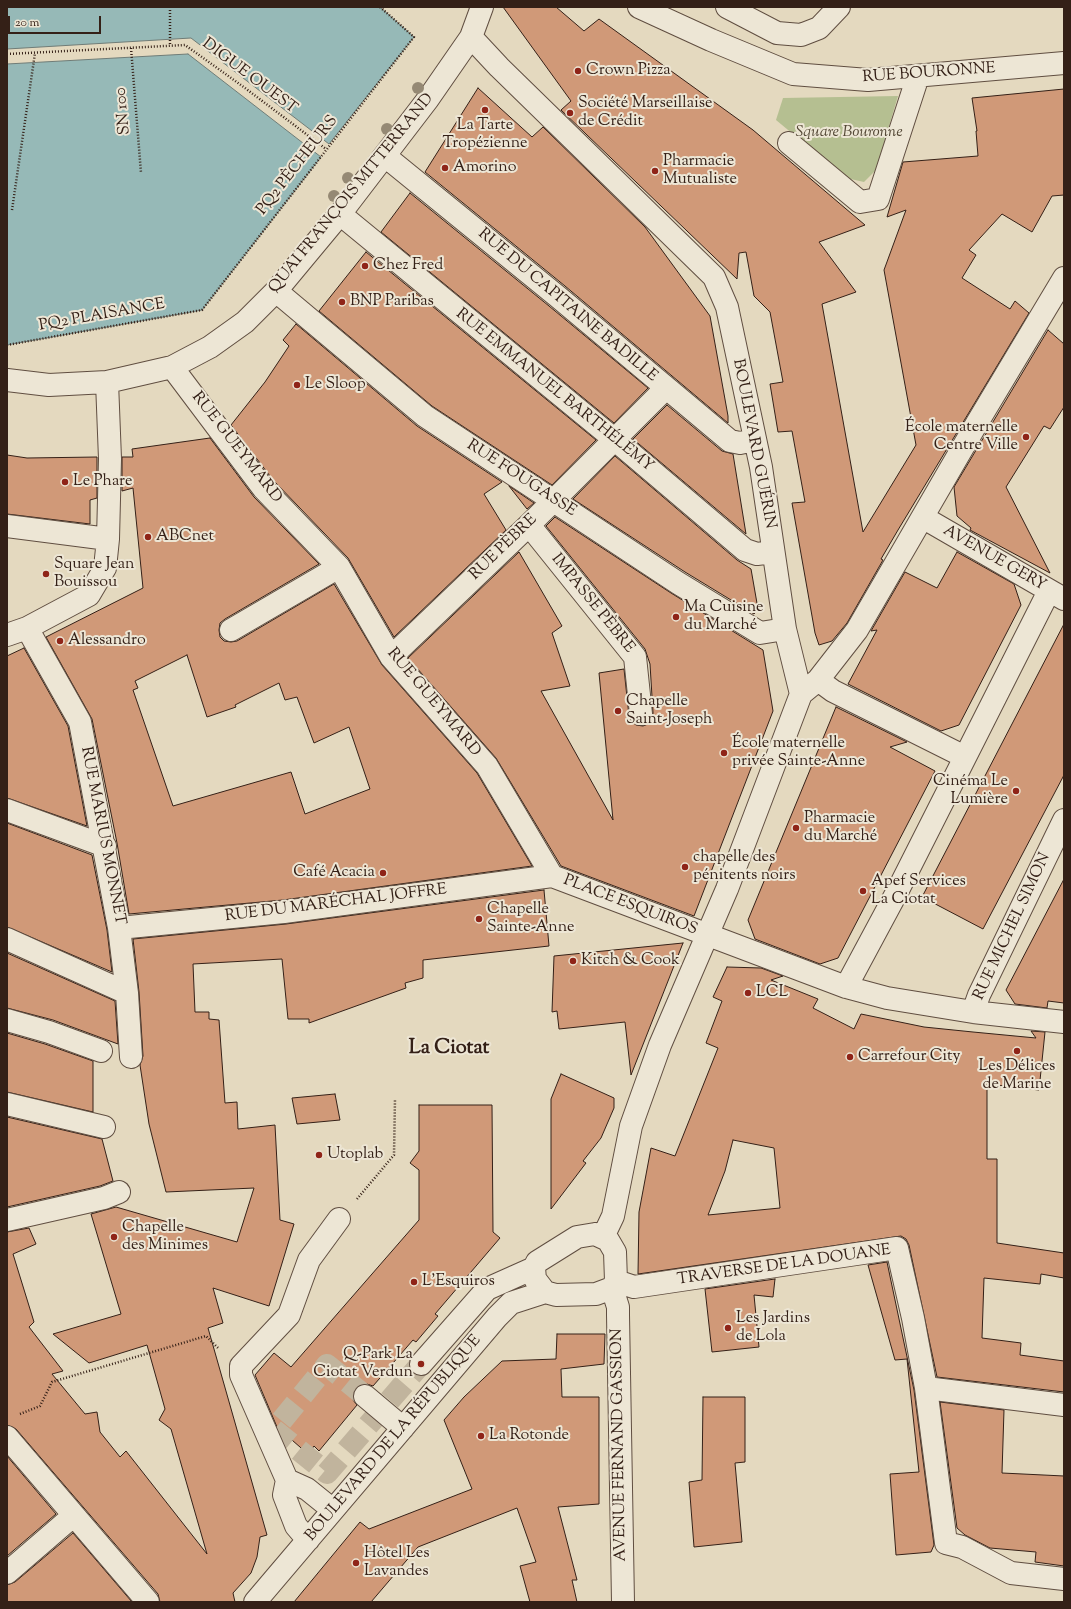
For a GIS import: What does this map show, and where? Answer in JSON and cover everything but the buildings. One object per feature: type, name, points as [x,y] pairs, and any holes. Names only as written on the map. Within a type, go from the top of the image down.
[{"type":"street","name":"QUAI FRANÇOIS MITTERRAND","points":[[7,380],[49,385],[107,382],[172,368],[210,347],[245,322],[276,291],[340,214],[428,99],[471,37],[482,7]]},
{"type":"street","name":"RUE BOURONNE","points":[[639,7],[711,40],[793,74],[868,80],[1064,63]]},
{"type":"street","points":[[727,7],[777,33],[801,35],[819,28],[839,7]]},
{"type":"street","name":"BOULEVARD GUÉRIN","points":[[471,37],[499,67],[714,277],[727,307],[754,440],[761,467],[785,629],[801,694]]},
{"type":"street","points":[[789,143],[860,202],[878,200],[918,76]]},
{"type":"street","name":"RUE DU CAPITAINE BADILLE","points":[[385,156],[557,296],[730,441],[740,443],[754,440]]},
{"type":"street","name":"RUE EMMANUEL BARTHÉLÉMY","points":[[340,214],[614,439],[745,550],[757,554],[773,552]]},
{"type":"street","points":[[603,1237],[613,1216],[631,1126],[660,1045],[708,935],[801,694],[818,680],[857,630],[924,518],[977,423],[1064,278]]},
{"type":"street","name":"RUE FOUGASSE","points":[[276,291],[425,416],[678,583],[760,633],[785,629]]},
{"type":"street","name":"RUE GUEYMARD","points":[[172,368],[263,488],[339,567],[391,657],[487,766],[552,876]]},
{"type":"street","points":[[17,631],[89,595],[104,568],[108,539],[110,459],[107,382]]},
{"type":"street","name":"RUE PÈBRE","points":[[391,657],[529,525],[614,439],[667,389]]},
{"type":"street","name":"AVENUE GERY","points":[[924,518],[1057,595]]},
{"type":"street","name":"IMPASSE PÈBRE","points":[[529,525],[635,657],[641,714]]},
{"type":"street","points":[[7,526],[108,539]]},
{"type":"street","points":[[231,630],[339,567]]},
{"type":"street","points":[[846,987],[965,757],[1057,595]]},
{"type":"street","name":"RUE MARIUS MONNET","points":[[17,631],[80,722],[105,846],[119,928],[127,994],[131,1057]]},
{"type":"street","points":[[818,680],[833,691],[965,757]]},
{"type":"street","points":[[7,810],[105,846]]},
{"type":"street","name":"RUE MICHEL SIMON","points":[[973,1012],[979,995],[1056,857],[1064,820]]},
{"type":"street","name":"RUE DU MARÉCHAL JOFFRE","points":[[119,928],[284,912],[552,876]]},
{"type":"street","name":"PLACE ESQUIROS","points":[[552,876],[846,987],[887,998],[973,1012],[1064,1022]]},
{"type":"street","points":[[7,938],[127,994]]},
{"type":"street","points":[[7,1020],[49,1032],[101,1051]]},
{"type":"street","points":[[7,1104],[104,1127]]},
{"type":"street","points":[[7,1220],[104,1198],[119,1192]]},
{"type":"street","points":[[308,1540],[296,1526],[284,1495],[287,1480],[241,1375],[241,1366],[289,1315],[309,1260],[339,1219]]},
{"type":"street","points":[[545,1292],[535,1279],[534,1268],[537,1262],[577,1237],[595,1234],[603,1237],[612,1245],[615,1252],[614,1284]]},
{"type":"street","name":"TRAVERSE DE LA DOUANE","points":[[614,1284],[634,1287],[897,1248],[913,1318],[926,1388],[946,1543],[962,1547],[1011,1573],[1064,1579]]},
{"type":"street","points":[[421,1364],[487,1289],[534,1268]]},
{"type":"street","name":"BOULEVARD DE LA RÉPUBLIQUE","points":[[255,1602],[511,1303],[545,1292],[556,1295],[596,1294],[614,1284]]},
{"type":"street","name":"AVENUE FERNAND GASSION","points":[[614,1284],[618,1307],[623,1602]]},
{"type":"street","points":[[926,1388],[1064,1405]]},
{"type":"street","points":[[365,1396],[403,1428]]},
{"type":"street","points":[[7,1437],[148,1602]]},
{"type":"street","points":[[287,1480],[306,1489],[333,1510]]},
{"type":"street","points":[[7,1573],[73,1516]]},
{"type":"path","points":[[170,7],[170,45]]},
{"type":"path","name":"PQ2 PÊCHEURS","points":[[202,310],[414,37],[380,7]]},
{"type":"path","name":"DIGUE OUEST","points":[[7,54],[185,45],[326,149]]},
{"type":"path","name":"SN 100","points":[[130,48],[140,173]]},
{"type":"path","points":[[12,210],[35,53]]},
{"type":"path","name":"PQ2 PLAISANCE","points":[[7,345],[202,310]]},
{"type":"path","points":[[339,1219],[394,1155],[395,1099]]},
{"type":"path","points":[[14,1416],[40,1406],[52,1382],[206,1336]]},
{"type":"green space","name":"Square Bouronne","points":[[898,96],[876,170],[864,182],[846,178],[776,120],[783,98]]},
{"type":"water","points":[[7,7],[380,7],[414,37],[329,144],[191,38],[7,49]]},
{"type":"water","points":[[188,54],[321,157],[202,310],[7,345],[7,64]]},
{"type":"tunnel","points":[[365,1396],[327,1365],[274,1430],[327,1473],[421,1364]]},
{"type":"place","name":"Crown Pizza","points":[[578,71]]},
{"type":"place","name":"La Tarte Tropézienne","points":[[485,110]]},
{"type":"place","name":"Société Marseillaise de Crédit","points":[[570,113]]},
{"type":"place","name":"Amorino","points":[[445,168]]},
{"type":"place","name":"Pharmacie Mutualiste","points":[[655,171]]},
{"type":"place","name":"Chez Fred","points":[[365,266]]},
{"type":"place","name":"BNP Paribas","points":[[342,302]]},
{"type":"place","name":"Le Sloop","points":[[297,385]]},
{"type":"place","name":"École maternelle Centre Ville","points":[[1026,437]]},
{"type":"place","name":"Le Phare","points":[[65,482]]},
{"type":"place","name":"ABCnet","points":[[148,537]]},
{"type":"place","name":"Square Jean Bouissou","points":[[46,574]]},
{"type":"place","name":"Ma Cuisine du Marché","points":[[676,617]]},
{"type":"place","name":"Alessandro","points":[[60,641]]},
{"type":"place","name":"Chapelle Saint-Joseph","points":[[618,711]]},
{"type":"place","name":"École maternelle privée Sainte-Anne","points":[[724,753]]},
{"type":"place","name":"Cinéma Le Lumière","points":[[1016,791]]},
{"type":"place","name":"Pharmacie du Marché","points":[[796,828]]},
{"type":"place","name":"chapelle des pénitents noirs","points":[[685,867]]},
{"type":"place","name":"Café Acacia","points":[[383,873]]},
{"type":"place","name":"Apef Services La Ciotat","points":[[863,891]]},
{"type":"place","name":"Chapelle Sainte-Anne","points":[[479,919]]},
{"type":"place","name":"Kitch & Cook","points":[[573,961]]},
{"type":"place","name":"LCL","points":[[748,993]]},
{"type":"place","name":"Les Délices de Marine","points":[[1017,1051]]},
{"type":"place","name":"Carrefour City","points":[[850,1057]]},
{"type":"place","name":"Utoplab","points":[[319,1155]]},
{"type":"place","name":"Chapelle des Minimes","points":[[114,1237]]},
{"type":"place","name":"L'Esquiros","points":[[414,1282]]},
{"type":"place","name":"Les Jardins de Lola","points":[[728,1328]]},
{"type":"place","name":"Q-Park La Ciotat Verdun","points":[[421,1364]]},
{"type":"place","name":"La Rotonde","points":[[481,1436]]},
{"type":"place","name":"Hôtel Les Lavandes","points":[[356,1563]]},
{"type":"district","name":"La Ciotat","points":[[449,1050]]}]
